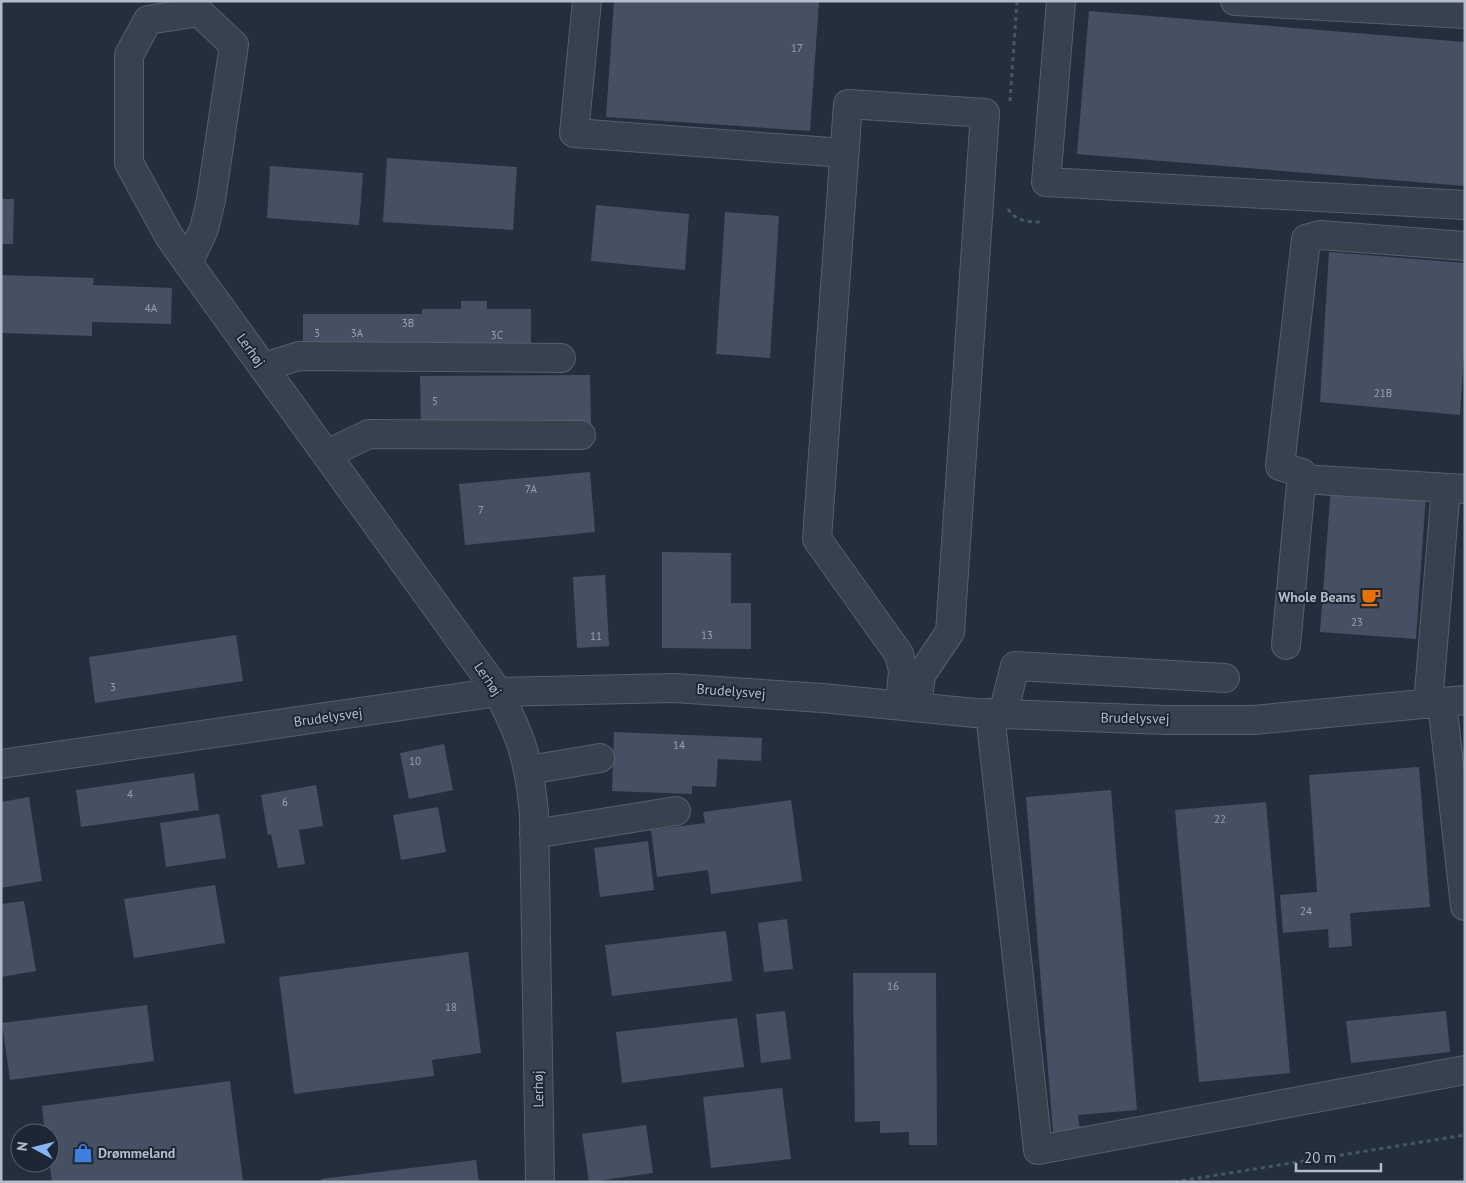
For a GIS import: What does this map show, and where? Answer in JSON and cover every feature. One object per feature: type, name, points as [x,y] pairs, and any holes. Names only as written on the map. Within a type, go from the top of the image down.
[{"type":"street","points":[[587,1],[574,133],[844,153]]},
{"type":"street","points":[[1061,1],[1046,182],[1465,204]]},
{"type":"street","points":[[1236,1],[1465,14]]},
{"type":"street","name":"Lerhøj","points":[[188,263],[204,229],[211,200],[234,46],[199,12],[148,20],[129,55],[130,163],[169,236],[188,263],[327,454],[498,692],[517,728],[530,770],[534,834],[540,1182]]},
{"type":"street","points":[[848,104],[985,113],[950,632],[921,675],[909,706],[899,654],[817,539],[848,104]]},
{"type":"street","points":[[1415,202],[1428,243]]},
{"type":"street","points":[[1286,645],[1302,473],[1280,466],[1306,240],[1320,234],[1465,246]]},
{"type":"street","points":[[264,367],[299,356],[560,358]]},
{"type":"street","points":[[327,454],[369,434],[582,435]]},
{"type":"street","points":[[1302,479],[1455,489],[1453,700],[1465,906]]},
{"type":"street","points":[[1225,678],[1015,666],[997,714],[1038,1150],[1465,1070]]},
{"type":"street","points":[[1178,719],[1180,676]]},
{"type":"street","name":"Brudelysvej","points":[[1,764],[498,692],[674,688],[822,698],[997,714],[1253,720],[1453,700]]},
{"type":"street","points":[[530,770],[600,758]]},
{"type":"street","points":[[534,834],[676,811]]},
{"type":"path","points":[[1010,102],[1017,1]]},
{"type":"path","points":[[1174,1182],[1465,1135]]},
{"type":"building","points":[[614,1],[819,1],[810,131],[606,117]]},
{"type":"building","points":[[1089,11],[1465,42],[1465,186],[1077,154]]},
{"type":"building","points":[[387,158],[517,167],[513,230],[383,222]]},
{"type":"building","points":[[270,166],[363,173],[359,225],[267,218]]},
{"type":"building","points":[[1,199],[14,199],[13,244],[1,244]]},
{"type":"building","points":[[596,205],[689,214],[685,270],[591,261]]},
{"type":"building","points":[[725,212],[779,216],[770,358],[716,354]]},
{"type":"building","points":[[1329,252],[1465,263],[1465,338],[1460,415],[1320,402]]},
{"type":"building","points":[[1,275],[94,278],[93,285],[172,288],[171,324],[92,322],[92,336],[1,333]]},
{"type":"building","points":[[461,301],[487,301],[487,309],[531,309],[531,353],[303,352],[303,314],[422,314],[422,309],[461,309]]},
{"type":"building","points":[[590,375],[591,427],[421,428],[420,376]]},
{"type":"building","points":[[590,472],[595,532],[465,545],[459,484]]},
{"type":"building","points":[[1331,486],[1426,494],[1416,639],[1320,632]]},
{"type":"building","points":[[662,552],[731,553],[731,603],[751,603],[751,649],[662,648]]},
{"type":"building","points":[[605,575],[609,646],[577,648],[573,577]]},
{"type":"building","points":[[236,635],[243,681],[95,703],[89,657]]},
{"type":"building","points":[[614,732],[762,738],[761,761],[718,759],[716,787],[692,786],[692,794],[612,791]]},
{"type":"building","points":[[444,744],[453,790],[409,799],[400,753]]},
{"type":"building","points":[[1419,767],[1430,907],[1350,913],[1352,946],[1329,948],[1328,929],[1283,933],[1280,895],[1317,892],[1309,775]]},
{"type":"building","points":[[194,773],[199,810],[81,827],[76,790]]},
{"type":"building","points":[[316,785],[323,826],[299,830],[305,864],[278,868],[271,834],[268,835],[261,795]]},
{"type":"building","points":[[1111,790],[1137,1110],[1078,1115],[1080,1130],[1053,1132],[1026,797]]},
{"type":"building","points":[[29,797],[42,881],[1,888],[1,802]]},
{"type":"building","points":[[791,800],[802,881],[711,894],[708,870],[657,877],[651,830],[705,823],[703,812]]},
{"type":"building","points":[[1266,802],[1290,1073],[1199,1082],[1175,810]]},
{"type":"building","points":[[438,807],[446,852],[401,860],[393,815]]},
{"type":"building","points":[[219,814],[226,858],[166,867],[160,823]]},
{"type":"building","points":[[648,841],[654,890],[600,897],[594,848]]},
{"type":"building","points":[[215,885],[225,943],[134,958],[124,899]]},
{"type":"building","points":[[24,901],[36,971],[1,977],[1,904]]},
{"type":"building","points":[[787,919],[793,969],[764,972],[758,923]]},
{"type":"building","points":[[726,931],[732,981],[612,996],[605,945]]},
{"type":"building","points":[[468,952],[481,1053],[432,1060],[434,1076],[294,1094],[279,977]]},
{"type":"building","points":[[853,973],[936,973],[937,1145],[909,1145],[909,1132],[880,1133],[880,1121],[855,1122]]},
{"type":"building","points":[[147,1005],[154,1061],[10,1080],[2,1023]]},
{"type":"building","points":[[785,1011],[791,1059],[761,1063],[756,1014]]},
{"type":"building","points":[[1446,1011],[1450,1052],[1351,1063],[1346,1021]]},
{"type":"building","points":[[737,1018],[744,1067],[622,1083],[616,1032]]},
{"type":"building","points":[[230,1081],[243,1182],[52,1182],[51,1173],[60,1173],[60,1123],[44,1123],[42,1106]]},
{"type":"building","points":[[782,1088],[791,1159],[711,1168],[703,1097]]},
{"type":"building","points":[[646,1125],[653,1173],[589,1182],[582,1134]]},
{"type":"building","points":[[476,1160],[479,1182],[321,1182],[321,1179]]},
{"type":"place","name":"Whole Beans","points":[[1371,597]]},
{"type":"place","name":"Drømmeland","points":[[83,1153]]}]
